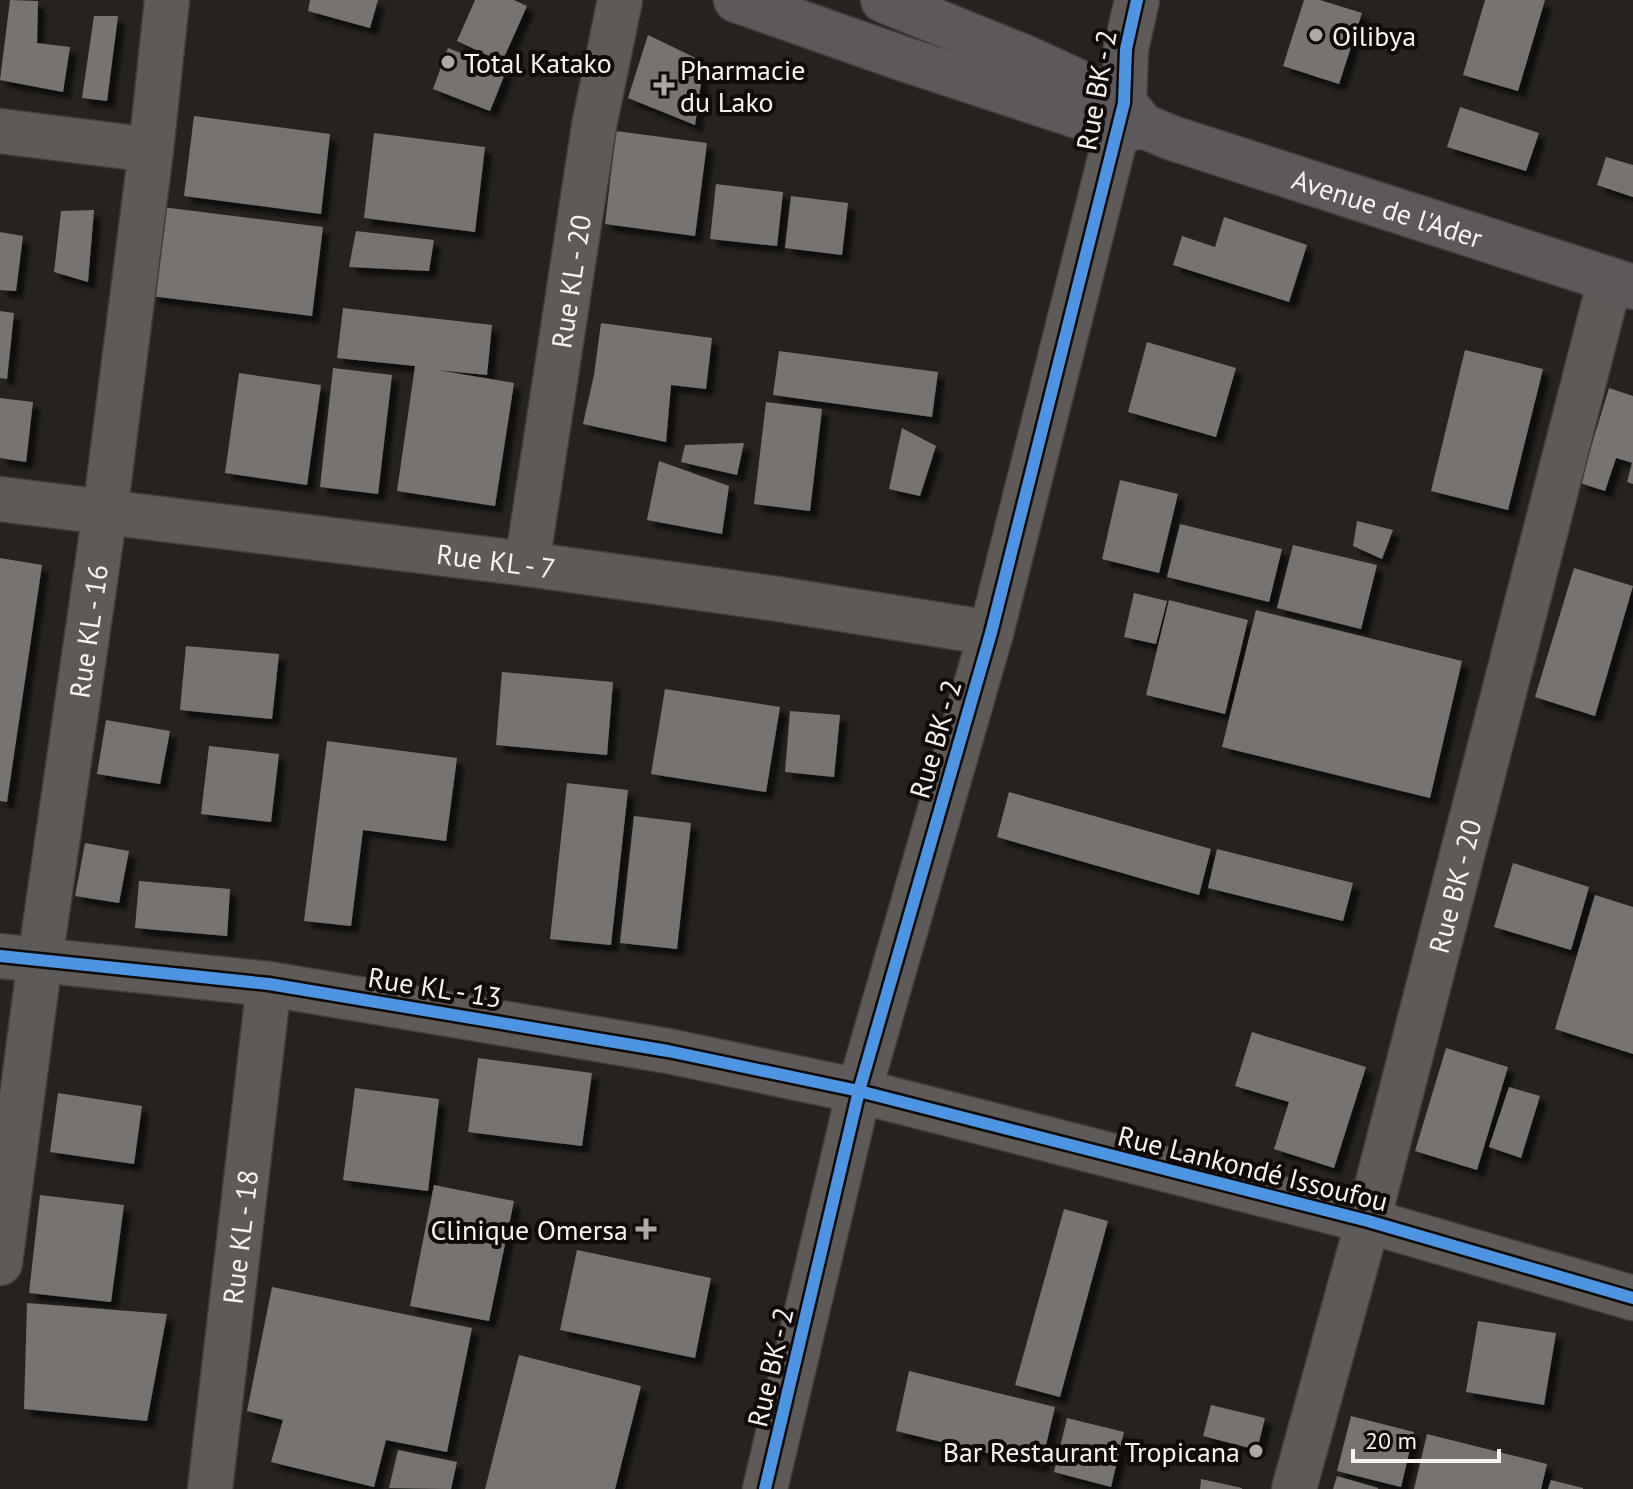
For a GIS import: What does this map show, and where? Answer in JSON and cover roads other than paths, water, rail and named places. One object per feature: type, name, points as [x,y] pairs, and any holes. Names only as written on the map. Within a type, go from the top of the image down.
[{"type":"main road","name":"Avenue de l'Ader","points":[[736,0],[901,58],[1128,120],[1172,138],[1622,283]]},
{"type":"main road","name":"Avenue de l'Ader","points":[[883,0],[1029,59],[1128,120]]},
{"type":"street","name":"Rue KL - 16","points":[[0,1263],[20,958],[105,512],[167,0]]},
{"type":"street","name":"Rue KL - 20","points":[[527,564],[594,126],[620,0]]},
{"type":"street","points":[[1106,0],[1126,49]]},
{"type":"street","name":"Rue BK - 2","points":[[765,1489],[859,1091],[991,633],[1128,120],[1126,49],[1137,0]]},
{"type":"street","points":[[0,131],[151,150]]},
{"type":"street","name":"Rue BK - 20","points":[[1294,1489],[1622,283]]},
{"type":"street","name":"Rue KL - 7","points":[[0,499],[527,564],[991,633]]},
{"type":"street","name":"Rue KL - 13","points":[[20,958],[269,984],[668,1051],[859,1091]]},
{"type":"street","name":"Rue KL - 18","points":[[210,1489],[269,984]]},
{"type":"street","name":"Rue Lankondé Issoufou","points":[[859,1091],[1368,1221],[1633,1298]]},
{"type":"place","name":"Oilibya","points":[[1316,35]]},
{"type":"place","name":"Total Katako","points":[[448,62]]},
{"type":"place","name":"Pharmacie du Lako","points":[[664,85]]},
{"type":"place","name":"Clinique Omersa","points":[[646,1229]]},
{"type":"place","name":"Bar Restaurant Tropicana","points":[[1256,1451]]}]
